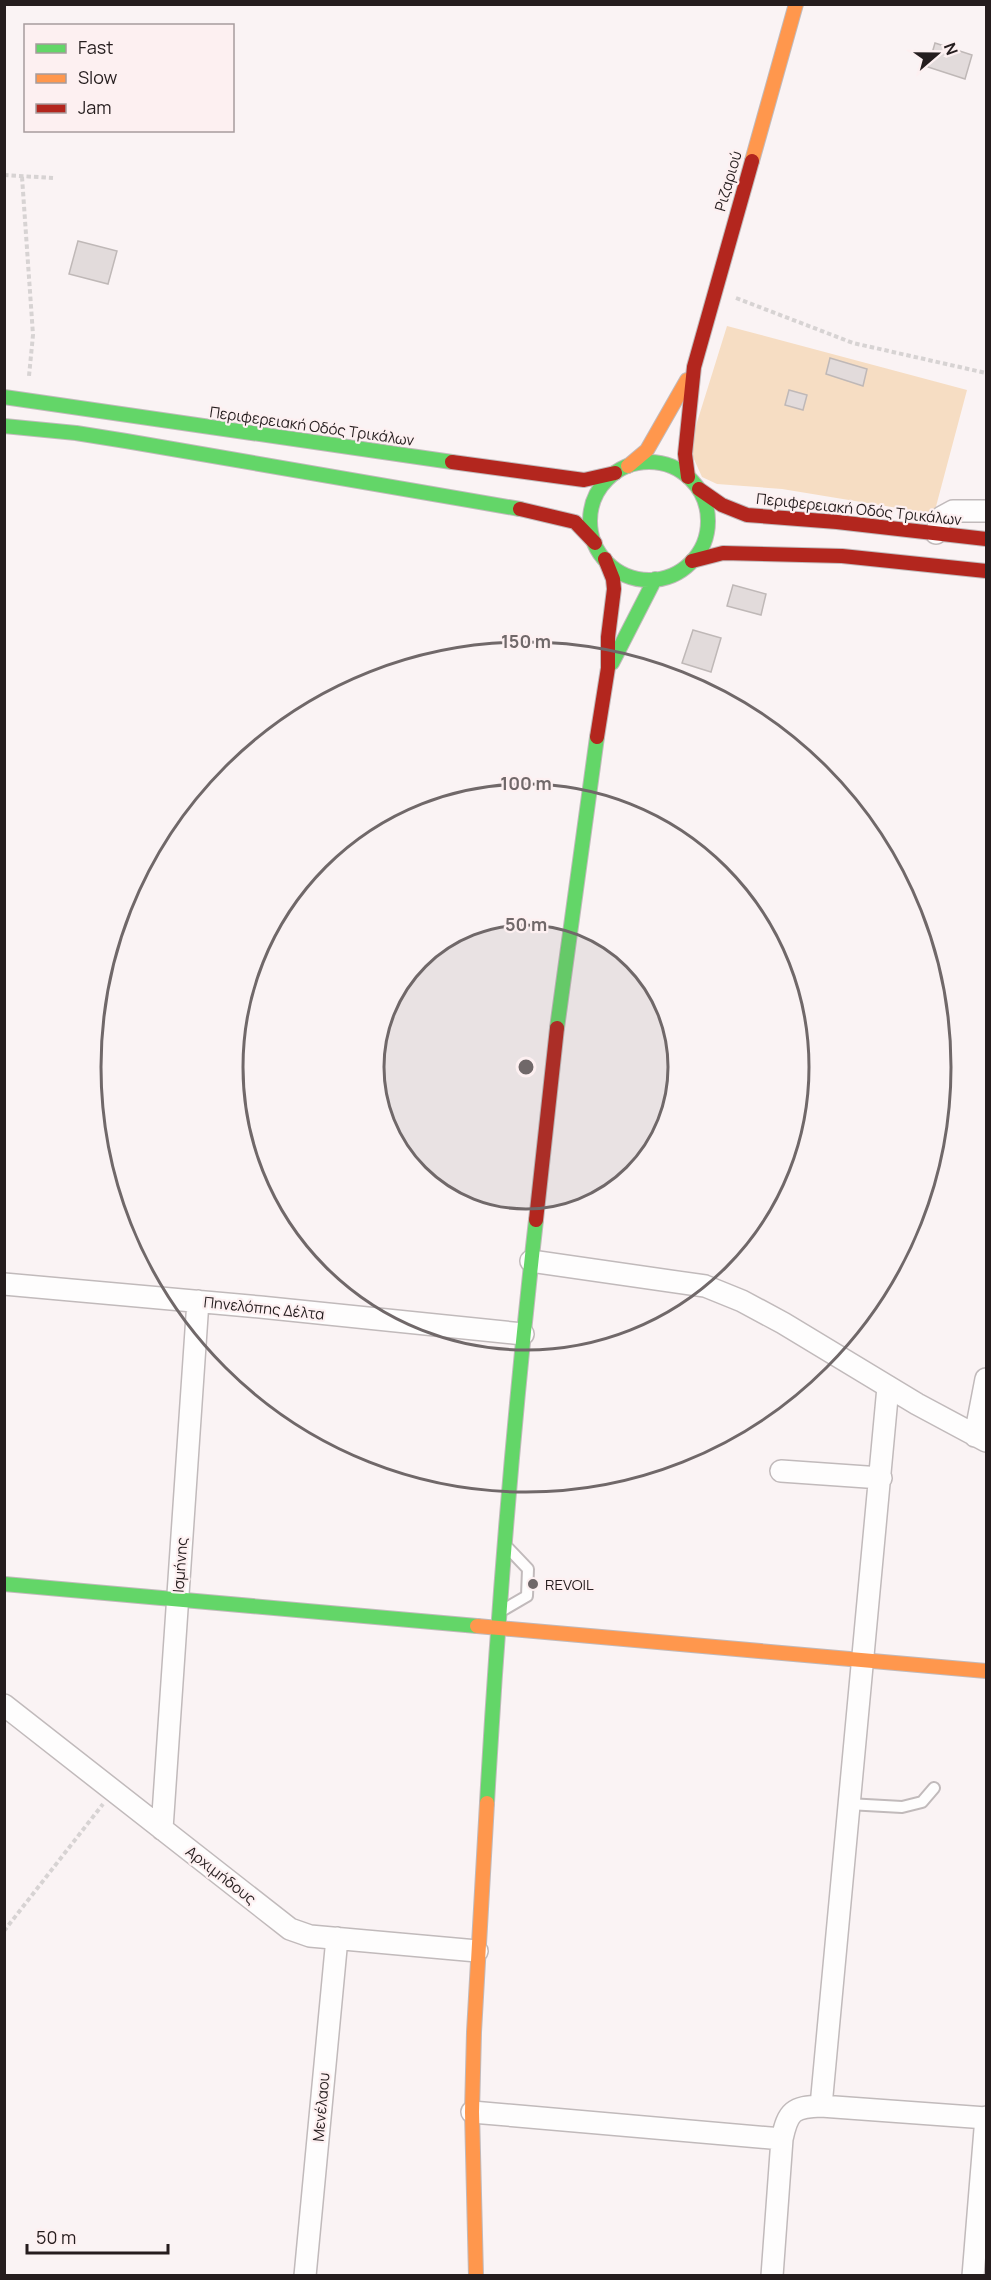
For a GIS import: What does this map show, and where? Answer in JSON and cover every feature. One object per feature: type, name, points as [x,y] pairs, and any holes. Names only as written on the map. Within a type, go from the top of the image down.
[{"type":"street","name":"Ριζαριού","points":[[688,477],[685,454],[694,367],[796,4]]},
{"type":"street","name":"Ριζαριού","points":[[628,466],[647,450],[694,367]]},
{"type":"street","name":"Περιφερειακή Οδός Τρικάλων","points":[[4,397],[475,467],[573,479],[596,479],[615,473]]},
{"type":"street","points":[[4,426],[76,433],[547,514],[575,522],[595,543],[613,579],[608,668],[590,778],[564,975],[531,1261],[497,1619],[477,1951],[472,2112],[476,2276]]},
{"type":"street","points":[[595,543],[591,531],[591,514],[595,499],[603,485],[615,473],[628,466],[644,462],[660,463],[675,468],[699,489],[708,519],[706,535],[700,550],[692,561],[678,572],[655,579],[631,577],[617,570],[605,559]]},
{"type":"street","name":"Περιφερειακή Οδός Τρικάλων","points":[[699,489],[722,505],[747,515],[837,522],[987,539]]},
{"type":"street","points":[[936,533],[942,517],[953,511],[987,511]]},
{"type":"street","points":[[692,561],[723,553],[842,556],[987,572]]},
{"type":"street","points":[[608,668],[624,642],[643,599],[655,579]]},
{"type":"street","points":[[531,1261],[705,1286],[742,1301],[783,1323],[888,1387],[981,1438],[987,1379]]},
{"type":"street","name":"Πηνελόπης Δέλτα","points":[[4,1284],[523,1334]]},
{"type":"street","name":"Ισμήνης","points":[[162,1829],[198,1302]]},
{"type":"street","points":[[822,2106],[888,1387]]},
{"type":"street","points":[[781,1471],[881,1478]]},
{"type":"street","points":[[4,1584],[178,1599],[497,1619],[862,1660],[987,1671]]},
{"type":"street","name":"Αρχιμήδους","points":[[4,1705],[290,1929],[310,1936],[477,1951]]},
{"type":"street","name":"Μενέλαου","points":[[305,2276],[337,1938]]},
{"type":"street","points":[[772,2276],[785,2123],[791,2112],[803,2107],[822,2106],[987,2118],[973,2276]]},
{"type":"street","points":[[472,2112],[782,2139]]},
{"type":"lane","points":[[497,1619],[527,1596],[528,1569],[504,1544]]},
{"type":"lane","points":[[848,1804],[902,1807],[922,1802],[934,1788]]},
{"type":"path","points":[[4,175],[53,178]]},
{"type":"path","points":[[22,177],[33,335],[27,400]]},
{"type":"path","points":[[716,291],[853,343],[987,373]]},
{"type":"path","points":[[4,1931],[113,1791]]},
{"type":"shaded area","points":[[727,326],[967,390],[934,514],[782,489],[717,484],[702,477],[689,448]]},
{"type":"building","points":[[935,43],[972,55],[965,79],[928,67]]},
{"type":"building","points":[[78,241],[117,251],[108,284],[69,274]]},
{"type":"building","points":[[830,358],[867,369],[863,386],[826,374]]},
{"type":"building","points":[[789,390],[807,395],[803,410],[785,405]]},
{"type":"building","points":[[733,585],[766,594],[761,615],[727,606]]},
{"type":"building","points":[[693,630],[721,638],[711,672],[682,663]]},
{"type":"traffic: fast","points":[[4,397],[452,462]]},
{"type":"traffic: fast","points":[[4,426],[76,433],[126,441],[520,509]]},
{"type":"traffic: fast","points":[[649,462],[682,472],[698,488],[708,521],[698,554],[682,570],[649,580],[616,570],[600,554],[590,521],[600,488],[616,472],[649,462]]},
{"type":"traffic: fast","points":[[612,663],[655,579]]},
{"type":"traffic: fast","points":[[557,1028],[597,737]]},
{"type":"traffic: fast","points":[[487,1803],[507,1511],[536,1220]]},
{"type":"traffic: fast","points":[[4,1584],[477,1626]]},
{"type":"traffic: slow","points":[[752,161],[796,4]]},
{"type":"traffic: slow","points":[[628,466],[647,450],[687,380]]},
{"type":"traffic: slow","points":[[477,1626],[986,1671]]},
{"type":"traffic: slow","points":[[476,2276],[472,2112],[474,2032],[487,1803]]},
{"type":"traffic: jam","points":[[688,477],[685,454],[694,367],[752,161]]},
{"type":"traffic: jam","points":[[452,462],[584,480],[615,473]]},
{"type":"traffic: jam","points":[[699,489],[722,505],[747,515],[837,522],[986,539]]},
{"type":"traffic: jam","points":[[520,509],[575,522],[595,543]]},
{"type":"traffic: jam","points":[[692,561],[723,553],[842,556],[986,571]]},
{"type":"traffic: jam","points":[[597,737],[608,668],[608,637],[614,589],[613,579],[605,559]]},
{"type":"traffic: jam","points":[[536,1220],[557,1028]]},
{"type":"place","name":"REVOIL","points":[[533,1584]]}]
